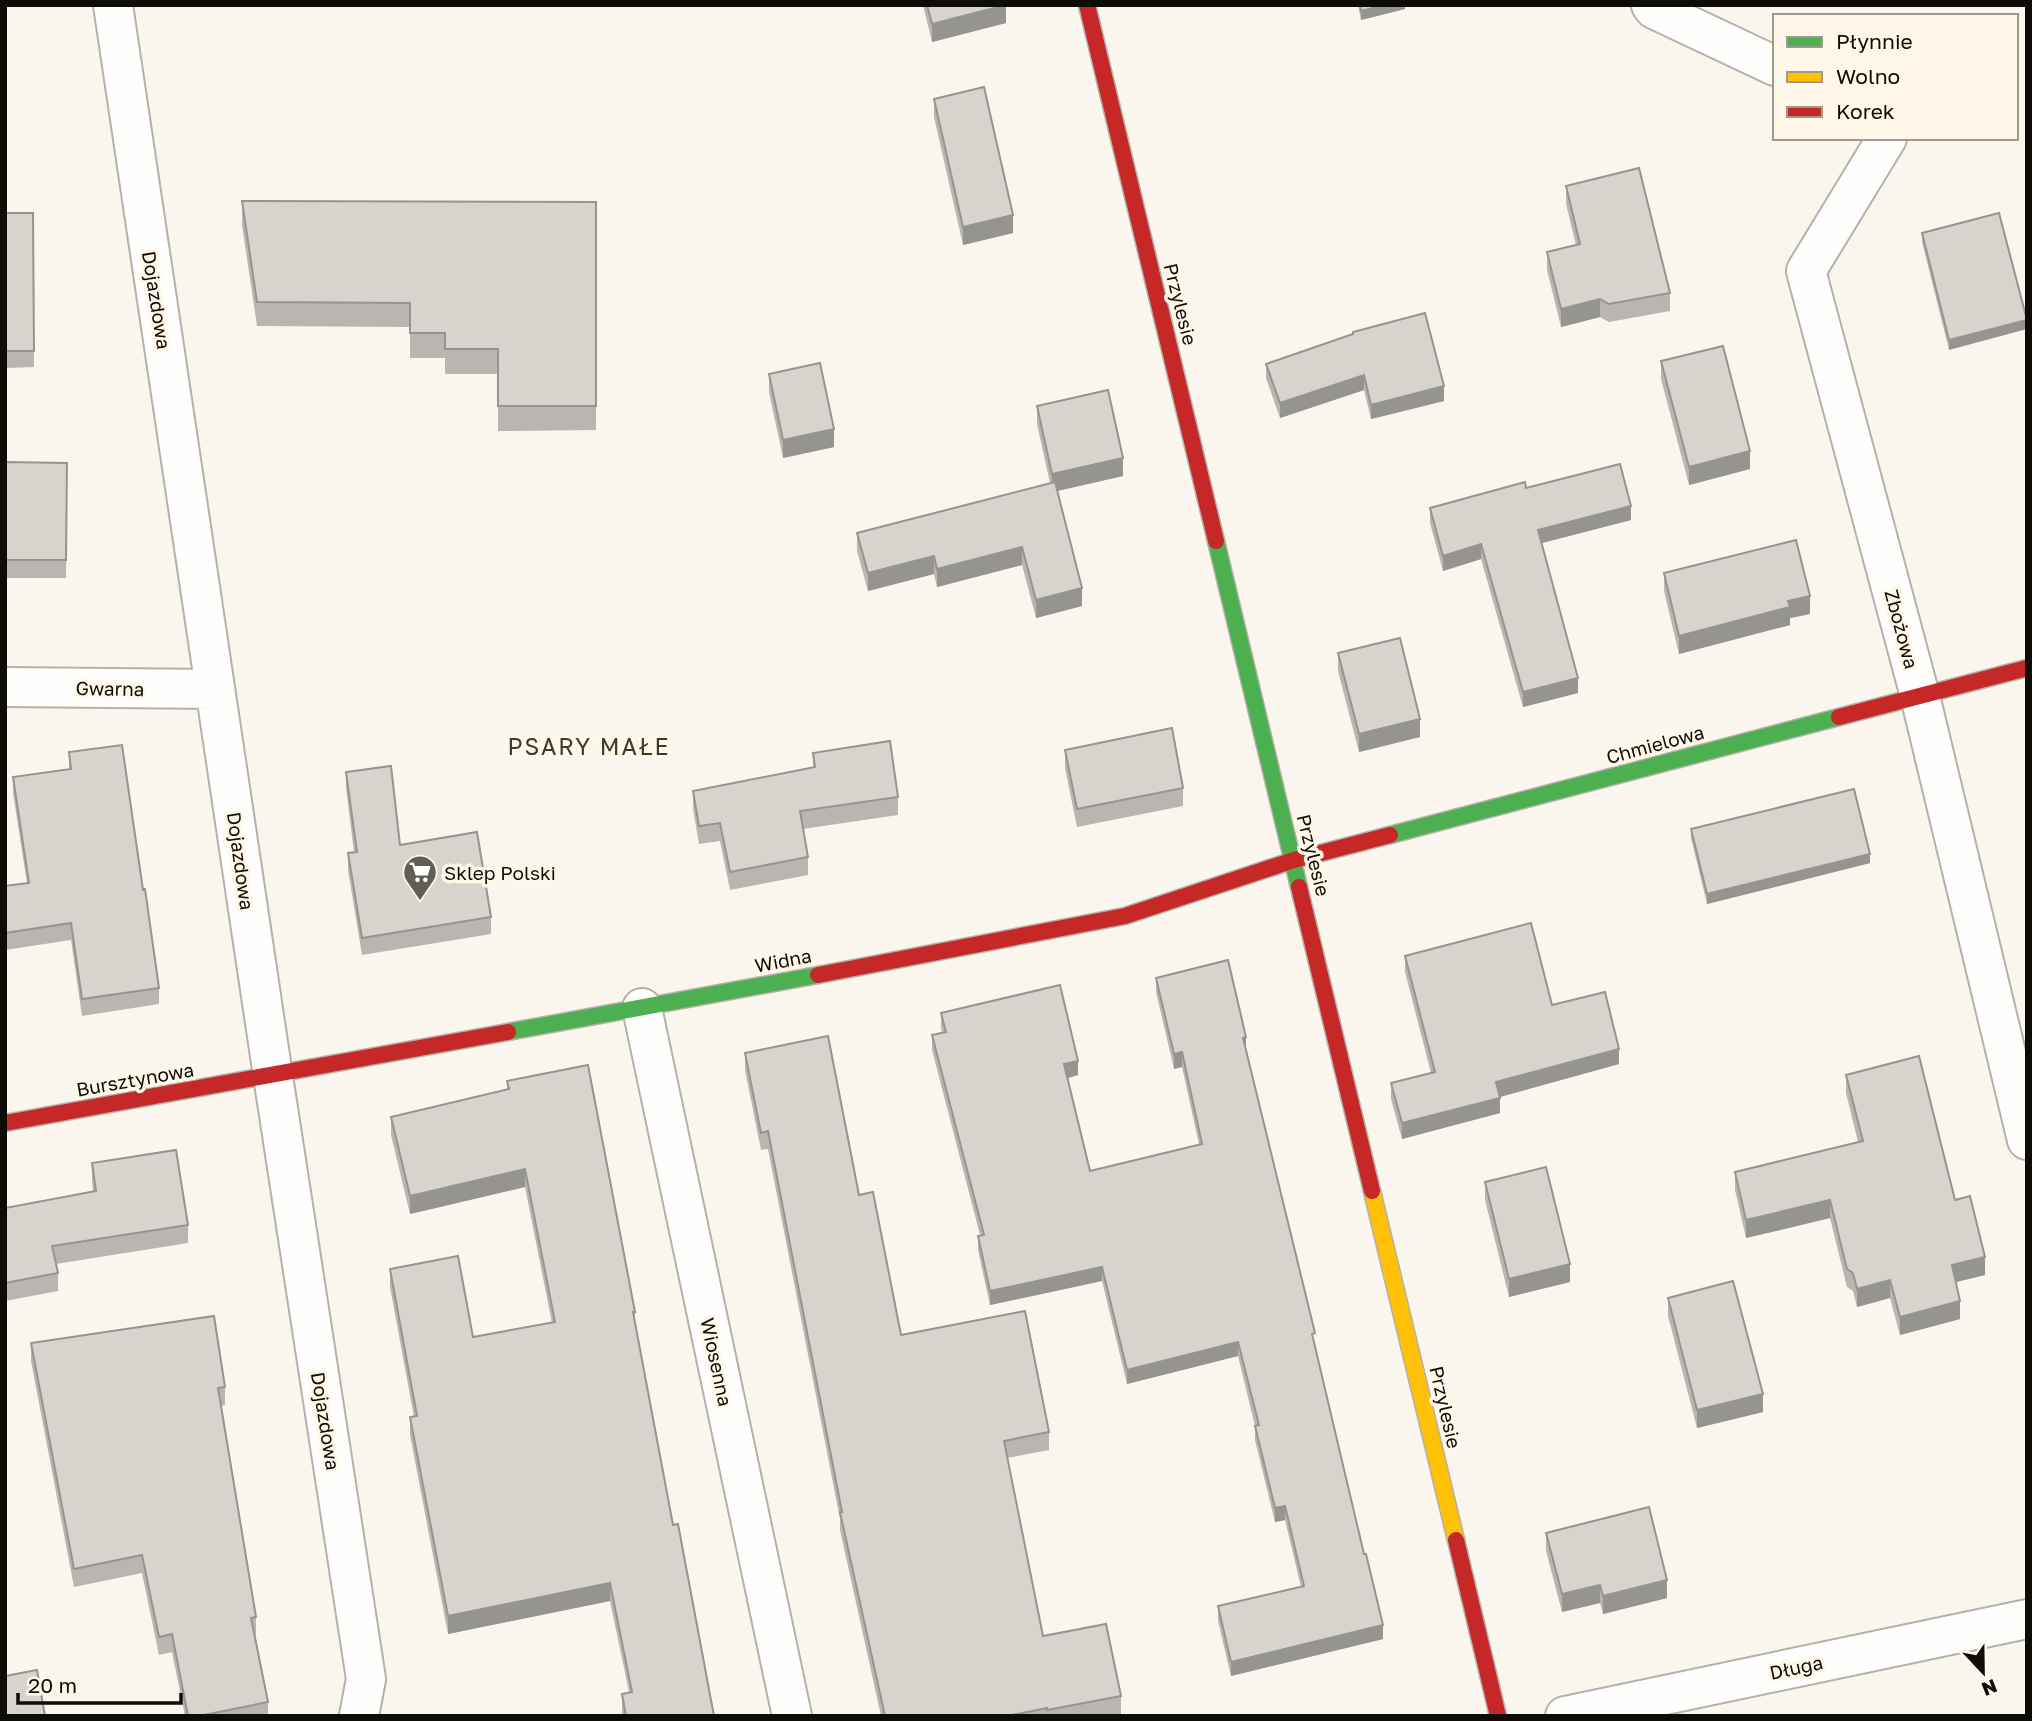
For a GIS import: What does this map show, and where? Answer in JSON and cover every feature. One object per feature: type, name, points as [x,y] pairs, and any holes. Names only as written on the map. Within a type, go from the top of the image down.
[{"type":"street","name":"Dojazdowa","points":[[113,5],[366,1679],[359,1716]]},
{"type":"street","name":"Przylesie","points":[[1087,5],[1498,1716]]},
{"type":"street","points":[[1651,5],[1654,9],[1773,65]]},
{"type":"street","name":"Zbożowa","points":[[1880,141],[1806,271],[1920,696],[2027,1140]]},
{"type":"street","name":"Chmielowa","points":[[1294,860],[2027,668]]},
{"type":"street","name":"Gwarna","points":[[5,687],[215,689]]},
{"type":"street","name":"Widna","points":[[273,1076],[1125,916],[1294,860]]},
{"type":"street","name":"Wiosenna","points":[[642,1008],[792,1716]]},
{"type":"street","name":"Bursztynowa","points":[[5,1123],[273,1076]]},
{"type":"street","name":"Długa","points":[[1565,1716],[2027,1619]]},
{"type":"building","points":[[927,5],[1006,5],[932,24]]},
{"type":"building","points":[[1360,5],[1385,5],[1361,11]]},
{"type":"building","points":[[984,87],[1013,215],[963,227],[934,99]]},
{"type":"building","points":[[1639,168],[1670,293],[1609,304],[1600,299],[1561,309],[1547,252],[1580,244],[1566,186]]},
{"type":"building","points":[[242,201],[596,202],[596,406],[498,406],[498,349],[445,349],[445,333],[410,333],[410,303],[257,302]]},
{"type":"building","points":[[5,213],[33,213],[34,351],[5,351]]},
{"type":"building","points":[[1999,213],[2027,320],[1949,340],[1922,233]]},
{"type":"building","points":[[1425,313],[1444,386],[1371,405],[1364,375],[1280,403],[1266,364],[1353,332]]},
{"type":"building","points":[[1723,346],[1750,451],[1689,467],[1661,361]]},
{"type":"building","points":[[820,363],[834,429],[783,440],[769,374]]},
{"type":"building","points":[[1108,390],[1123,458],[1052,474],[1037,406]]},
{"type":"building","points":[[5,462],[67,463],[66,560],[5,560]]},
{"type":"building","points":[[1620,464],[1631,506],[1538,530],[1578,678],[1523,692],[1481,544],[1443,556],[1430,508],[1525,482],[1526,488]]},
{"type":"building","points":[[1055,482],[1082,588],[1036,600],[1022,547],[937,569],[934,556],[868,573],[857,533]]},
{"type":"building","points":[[1796,540],[1810,596],[1788,601],[1790,607],[1679,636],[1664,573]]},
{"type":"building","points":[[1400,638],[1420,719],[1359,734],[1338,653]]},
{"type":"building","points":[[1172,728],[1183,788],[1077,809],[1065,750]]},
{"type":"building","points":[[890,741],[898,797],[800,811],[808,857],[730,872],[720,823],[699,826],[693,791],[815,767],[813,753]]},
{"type":"building","points":[[122,745],[159,988],[82,999],[71,923],[5,933],[5,886],[29,883],[13,777],[71,769],[69,752]]},
{"type":"building","name":"Sklep Polski","points":[[391,766],[400,845],[477,832],[491,917],[362,938],[348,853],[357,852],[346,772]]},
{"type":"building","points":[[1854,789],[1870,854],[1707,894],[1691,829]]},
{"type":"building","points":[[1531,923],[1552,1005],[1605,992],[1619,1049],[1496,1082],[1500,1098],[1402,1123],[1391,1083],[1435,1072],[1405,956]]},
{"type":"building","points":[[1228,960],[1246,1037],[1243,1038],[1383,1625],[1231,1662],[1218,1606],[1304,1586],[1285,1506],[1275,1508],[1255,1426],[1259,1425],[1238,1342],[1127,1370],[1102,1267],[990,1291],[978,1236],[984,1235],[932,1035],[946,1032],[941,1013],[1060,985],[1078,1061],[1064,1064],[1090,1171],[1202,1144],[1182,1052],[1174,1054],[1156,978]]},
{"type":"building","points":[[828,1036],[859,1195],[873,1192],[901,1335],[1025,1311],[1049,1432],[1004,1441],[1043,1636],[1106,1624],[1121,1696],[1007,1716],[885,1716],[840,1512],[768,1131],[761,1133],[745,1053]]},
{"type":"building","points":[[1919,1056],[1955,1200],[1970,1196],[1985,1257],[1952,1265],[1960,1301],[1900,1317],[1890,1280],[1857,1289],[1853,1273],[1847,1269],[1830,1200],[1746,1220],[1735,1172],[1863,1141],[1846,1075]]},
{"type":"building","points":[[588,1065],[673,1525],[678,1524],[714,1716],[626,1716],[622,1694],[632,1692],[610,1583],[448,1616],[410,1417],[417,1416],[390,1269],[458,1256],[473,1337],[555,1322],[525,1169],[410,1196],[391,1117],[509,1089],[507,1081]]},
{"type":"building","points":[[176,1150],[188,1225],[52,1246],[58,1273],[5,1283],[5,1208],[96,1191],[92,1163]]},
{"type":"building","points":[[1546,1167],[1570,1264],[1509,1279],[1485,1182]]},
{"type":"building","points":[[1733,1281],[1763,1394],[1697,1410],[1668,1298]]},
{"type":"building","points":[[214,1316],[225,1387],[218,1388],[256,1617],[251,1618],[268,1702],[188,1716],[172,1634],[159,1637],[142,1555],[74,1569],[31,1343]]},
{"type":"building","points":[[1649,1507],[1667,1580],[1603,1596],[1600,1585],[1562,1594],[1546,1533]]},
{"type":"building","points":[[37,1670],[45,1716],[5,1716],[5,1676]]},
{"type":"traffic: fast","points":[[1216,541],[1299,887]]},
{"type":"traffic: fast","points":[[1390,835],[1839,717]]},
{"type":"traffic: fast","points":[[508,1032],[818,975]]},
{"type":"traffic: slow","points":[[1372,1191],[1456,1540]]},
{"type":"traffic: jam","points":[[1087,5],[1216,541]]},
{"type":"traffic: jam","points":[[1839,717],[2027,668]]},
{"type":"traffic: jam","points":[[818,975],[1125,916],[1294,860],[1390,835]]},
{"type":"traffic: jam","points":[[1299,887],[1372,1191]]},
{"type":"traffic: jam","points":[[5,1123],[508,1032]]},
{"type":"traffic: jam","points":[[1456,1540],[1498,1716]]},
{"type":"place","name":"Sklep Polski","points":[[420,902]]},
{"type":"district","name":"PSARY MAŁE","points":[[589,746]]}]
